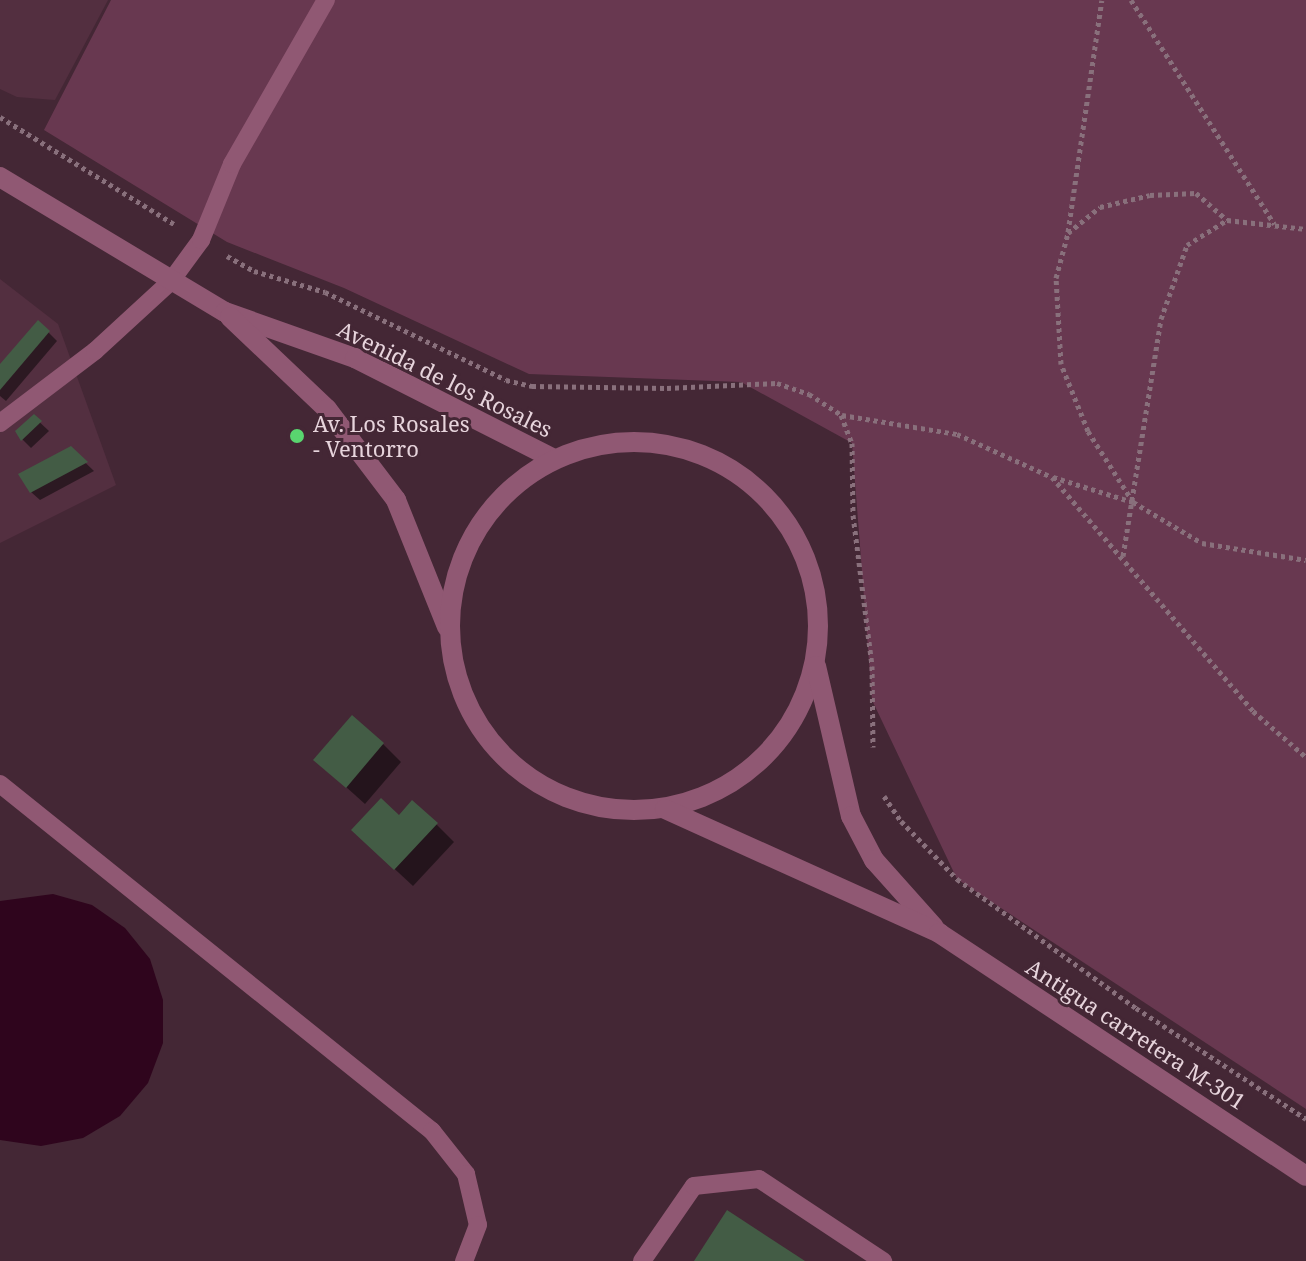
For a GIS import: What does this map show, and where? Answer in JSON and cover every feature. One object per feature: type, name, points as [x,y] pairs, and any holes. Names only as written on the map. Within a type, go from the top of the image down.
[{"type":"street","name":"Avenida de los Rosales","points":[[0,177],[225,312],[355,358],[554,459]]},
{"type":"street","name":"Avenida de los Rosales","points":[[225,312],[327,409],[396,500],[448,630]]},
{"type":"street","points":[[611,442],[670,443],[726,464],[749,482],[772,501],[804,550],[819,608],[816,666],[796,718],[762,761],[717,791],[665,809],[601,808],[542,787],[493,747],[461,693],[448,630],[454,578],[476,529],[510,488],[554,459],[611,442]]},
{"type":"street","name":"Antigua carretera M-301","points":[[816,666],[851,816],[874,860],[939,933]]},
{"type":"street","name":"Antigua carretera M-301","points":[[665,809],[939,933],[1303,1174]]},
{"type":"lane","points":[[0,423],[95,351],[171,281],[201,240],[232,164],[326,0]]},
{"type":"lane","points":[[0,784],[432,1131],[466,1174],[469,1186],[478,1225],[464,1261]]},
{"type":"lane","points":[[642,1261],[694,1186],[759,1179],[883,1261]]},
{"type":"path","points":[[1102,0],[1068,233],[1056,278],[1061,364],[1088,431],[1133,502]]},
{"type":"path","points":[[1131,0],[1274,225]]},
{"type":"path","points":[[0,117],[254,271],[325,292],[506,380],[532,386],[667,388],[777,383],[809,394],[841,415],[957,434],[1052,477],[1133,502],[1202,543],[1306,560]]},
{"type":"path","points":[[1068,233],[1100,207],[1150,195],[1196,193],[1227,220],[1306,229]]},
{"type":"path","points":[[1123,556],[1161,319],[1187,245],[1227,220]]},
{"type":"path","points":[[841,415],[852,443],[853,515],[872,666],[873,750]]},
{"type":"path","points":[[1052,477],[1253,711],[1306,757]]},
{"type":"path","points":[[881,788],[901,821],[957,879],[1136,1008],[1306,1119]]},
{"type":"shaded area","points":[[0,0],[108,0],[55,100],[17,97],[0,89]]},
{"type":"shaded area","points":[[111,0],[1306,0],[1306,1109],[957,879],[872,700],[852,443],[741,382],[529,374],[344,288],[227,242],[44,130]]},
{"type":"shaded area","points":[[0,279],[58,324],[116,485],[0,543]]},
{"type":"shaded area","points":[[53,894],[92,905],[125,928],[150,959],[163,1000],[163,1043],[148,1083],[120,1116],[83,1138],[41,1146],[0,1140],[0,901]]},
{"type":"building","points":[[38,320],[50,331],[0,390],[0,364]]},
{"type":"building","points":[[34,414],[42,421],[21,441],[15,431]]},
{"type":"building","points":[[71,446],[88,462],[30,493],[18,474]]},
{"type":"building","points":[[352,715],[384,743],[346,788],[313,760]]},
{"type":"building","points":[[381,798],[399,815],[412,800],[438,823],[394,870],[351,830]]},
{"type":"building","points":[[727,1210],[805,1261],[694,1261]]},
{"type":"place","name":"Av. Los Rosales - Ventorro","points":[[297,436]]}]
